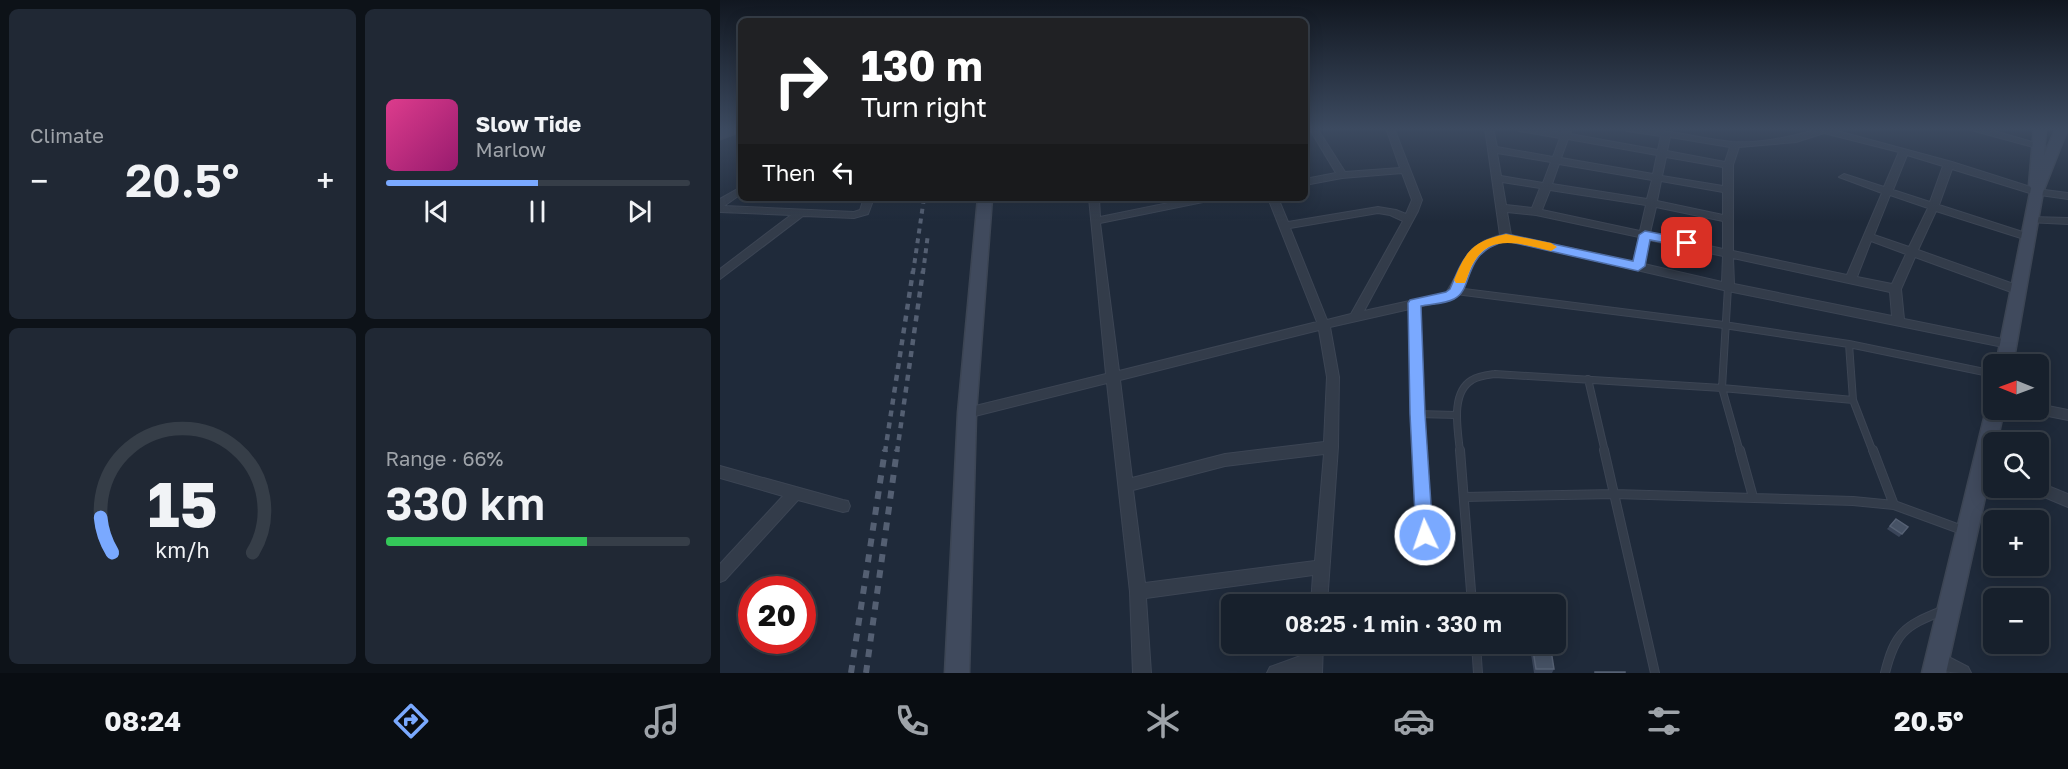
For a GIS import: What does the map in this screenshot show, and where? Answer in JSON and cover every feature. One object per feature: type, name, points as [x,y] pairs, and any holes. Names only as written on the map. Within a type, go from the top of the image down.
[{"type":"main road","points":[[2006,354],[2036,192],[2037,159]]},
{"type":"main road","points":[[2036,192],[2049,159]]},
{"type":"main road","points":[[957,673],[968,413],[985,201]]},
{"type":"main road","points":[[1935,666],[1965,532],[1983,480]]},
{"type":"street","points":[[1332,159],[1341,175]]},
{"type":"street","points":[[1355,317],[1416,200],[1402,159]]},
{"type":"street","points":[[1494,159],[1506,237]]},
{"type":"street","points":[[1536,212],[1556,159]]},
{"type":"street","points":[[1558,159],[1728,190]]},
{"type":"street","points":[[1638,266],[1661,159]]},
{"type":"street","points":[[1700,159],[1728,165]]},
{"type":"street","points":[[1728,287],[1727,219],[1730,159]]},
{"type":"street","points":[[1850,280],[1901,159]]},
{"type":"street","points":[[1932,159],[2036,192],[2068,196]]},
{"type":"street","points":[[1898,321],[1894,290],[1934,205],[1948,164]]},
{"type":"street","points":[[1308,181],[1341,175],[1406,170]]},
{"type":"street","points":[[1844,177],[2028,237]]},
{"type":"street","points":[[1496,178],[1546,184],[1727,219]]},
{"type":"street","points":[[720,206],[738,192]]},
{"type":"street","points":[[720,206],[799,214],[860,215],[867,208],[868,201]]},
{"type":"street","points":[[1094,201],[1138,592],[1142,673]]},
{"type":"street","points":[[1095,221],[1185,201]]},
{"type":"street","points":[[1274,201],[1324,326],[1333,377],[1331,447],[1320,594]]},
{"type":"street","points":[[1501,208],[1536,212],[1728,252],[1894,290]]},
{"type":"street","points":[[1285,226],[1378,210],[1392,212],[1408,219]]},
{"type":"street","points":[[720,275],[799,214]]},
{"type":"street","points":[[2031,220],[2068,221]]},
{"type":"street","points":[[1867,236],[2018,290]]},
{"type":"street","points":[[968,413],[1355,317],[1442,298],[1456,291],[1468,259],[1474,252],[1492,241],[1506,237],[1728,287],[2008,344]]},
{"type":"street","points":[[2049,411],[2068,415]]},
{"type":"street","points":[[1126,486],[1225,460],[1331,447]]},
{"type":"street","points":[[720,472],[843,506]]},
{"type":"street","points":[[720,575],[795,493]]},
{"type":"street","points":[[2049,493],[2068,501]]},
{"type":"street","points":[[1138,592],[1322,567]]},
{"type":"street","points":[[1276,673],[1314,659]]},
{"type":"street","points":[[1935,666],[1962,673]]},
{"type":"lane","points":[[1728,287],[1722,388],[1753,497]]},
{"type":"lane","points":[[1456,291],[1724,325],[1849,344],[1983,372]]},
{"type":"lane","points":[[1414,303],[1417,414],[1425,535]]},
{"type":"lane","points":[[1849,344],[1853,400],[1894,505]]},
{"type":"lane","points":[[1471,594],[1457,415],[1461,391],[1474,378],[1495,374],[1588,379],[1853,400]]},
{"type":"lane","points":[[1588,379],[1655,673]]},
{"type":"lane","points":[[1417,414],[1457,415]]},
{"type":"lane","points":[[1464,497],[1614,494],[1753,497],[1894,505],[1965,532]]},
{"type":"lane","points":[[1885,673],[1891,647],[1898,632],[1912,622],[1948,608]]},
{"type":"lane","points":[[1477,654],[1478,673]]},
{"type":"building","points":[[1896,519],[1908,527],[1902,534],[1890,526]]},
{"type":"building","points":[[1534,654],[1552,654],[1554,669],[1536,669]]},
{"type":"building","points":[[1625,672],[1625,673],[1595,673]]},
{"type":"railway","points":[[913,273],[924,201]]},
{"type":"railway","points":[[923,273],[928,234]]},
{"type":"railway","points":[[885,452],[913,271]]},
{"type":"railway","points":[[897,452],[923,271]]},
{"type":"railway","points":[[851,673],[885,450]]},
{"type":"railway","points":[[866,673],[897,450]]},
{"type":"slow traffic","points":[[1460,280],[1468,259],[1482,245],[1492,241],[1506,237],[1551,247]]},
{"type":"route","points":[[1425,535],[1417,414],[1414,303],[1450,296],[1456,291],[1468,259],[1474,252],[1482,245],[1506,237],[1638,266],[1645,235],[1687,243]]}]
